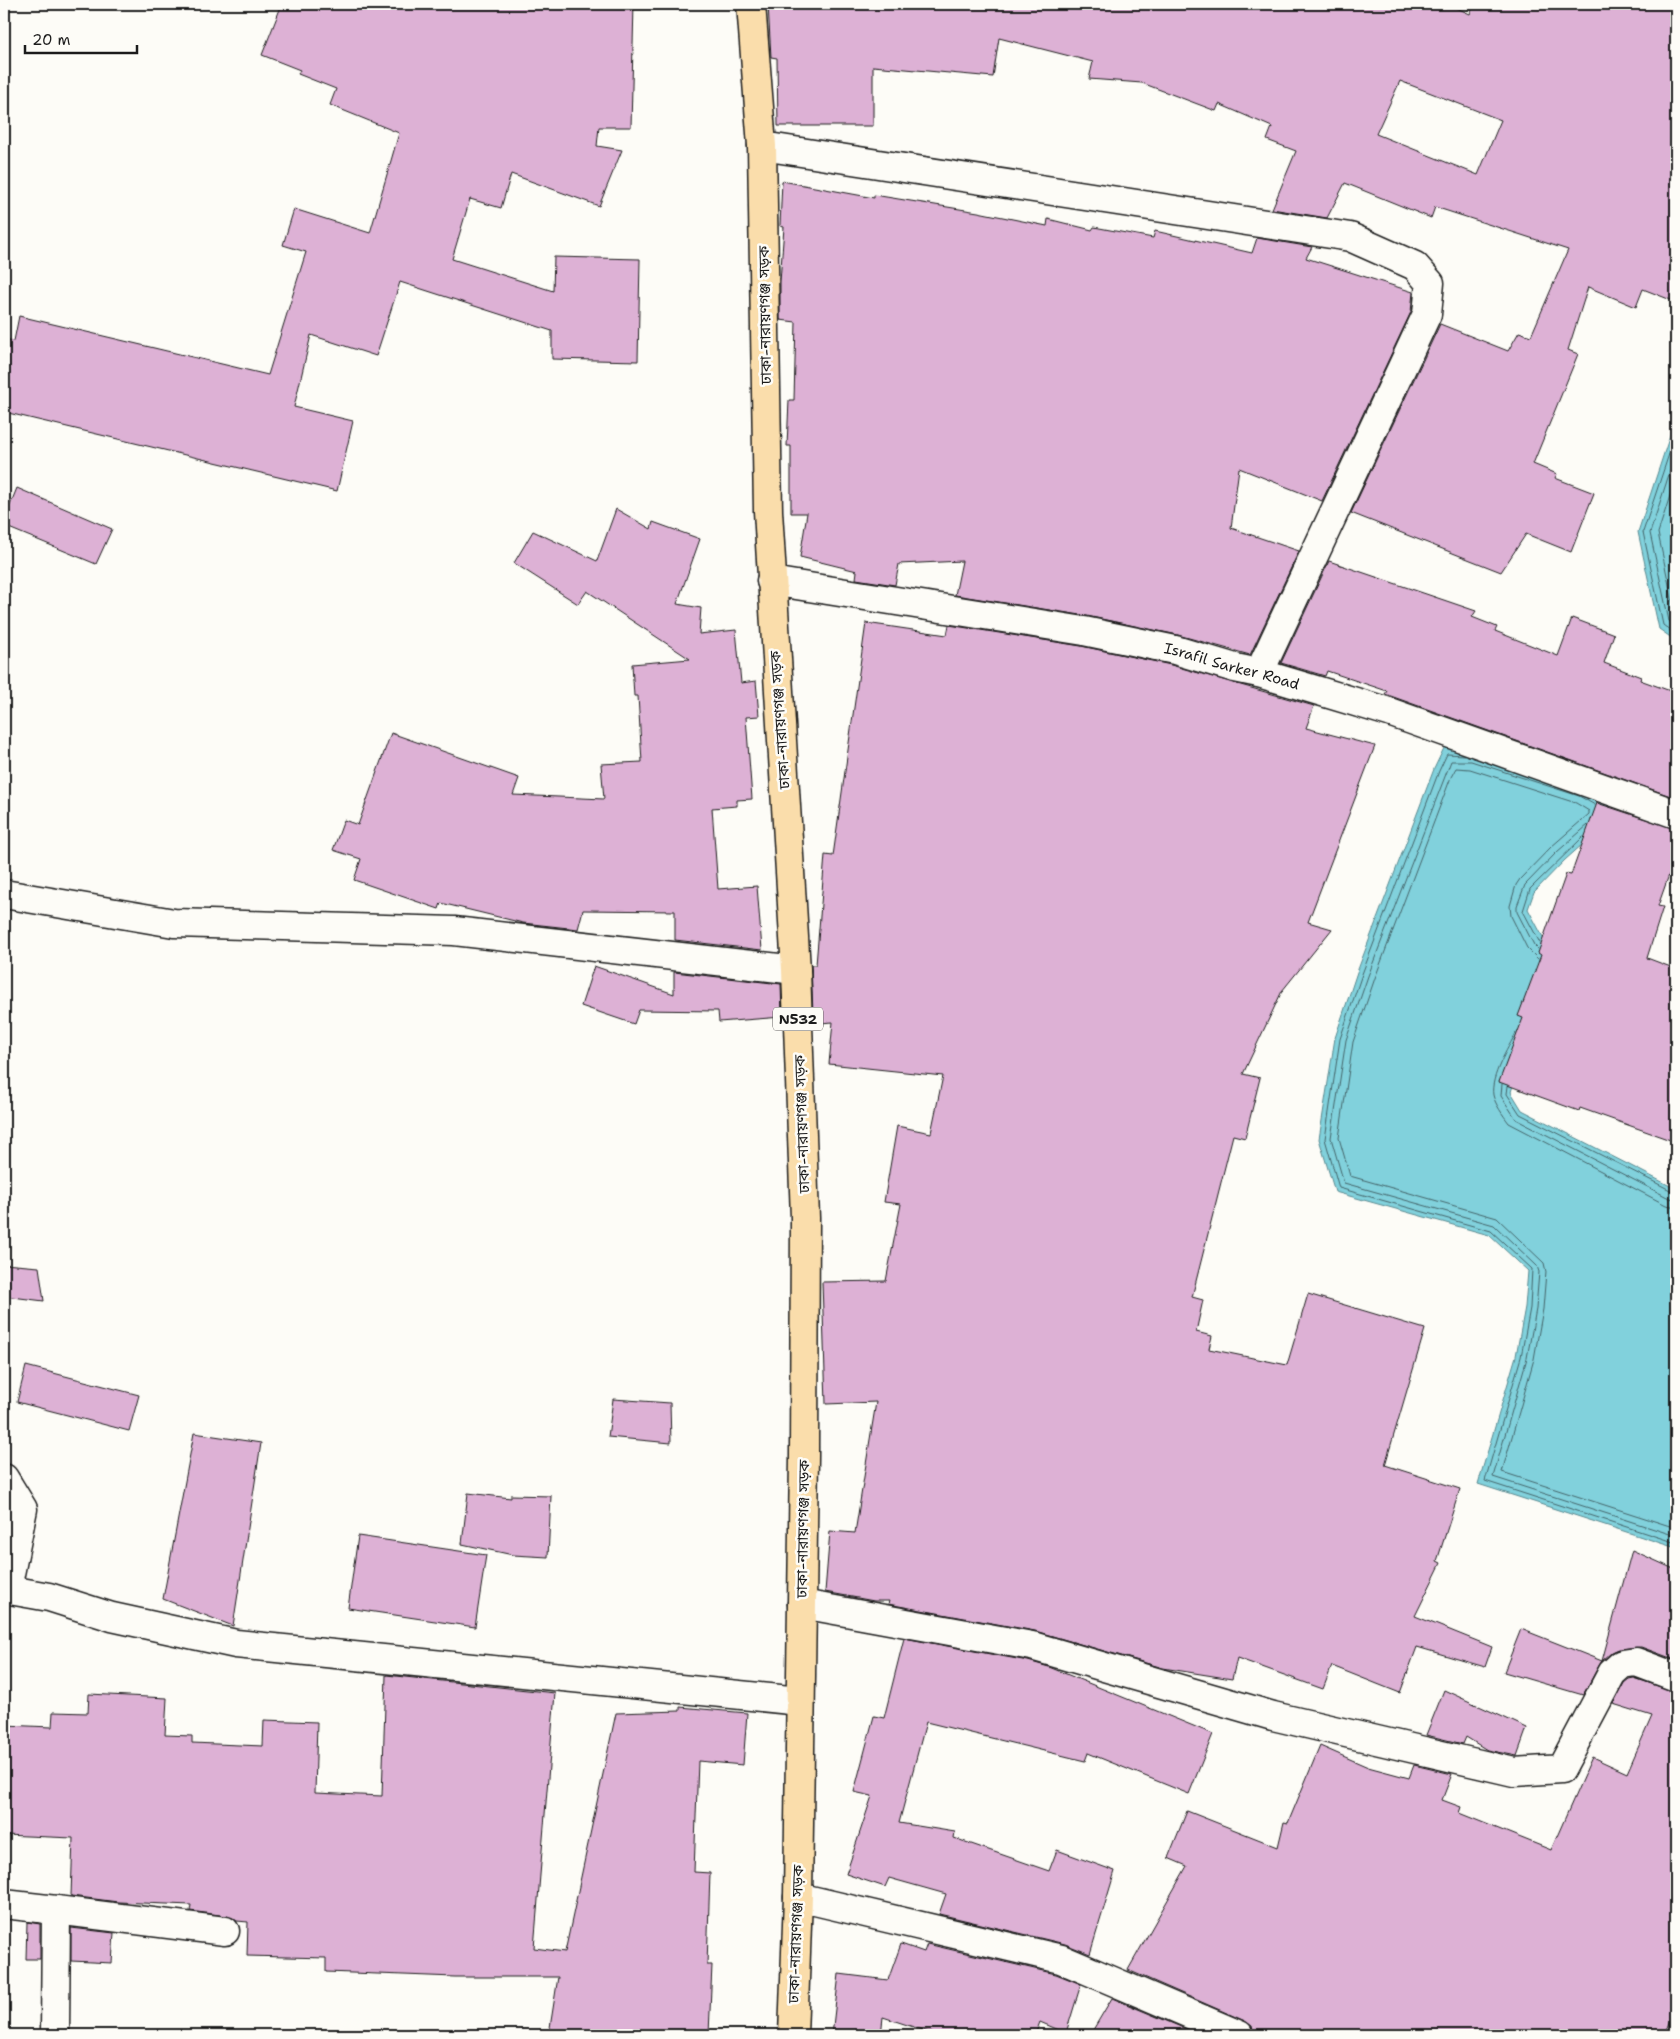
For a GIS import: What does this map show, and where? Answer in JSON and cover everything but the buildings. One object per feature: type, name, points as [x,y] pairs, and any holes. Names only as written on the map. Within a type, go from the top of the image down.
[{"type":"highway","name":"ঢাকা-নারায়ণগঞ্জ সড়ক","points":[[751,4],[762,146],[768,511],[771,581],[796,970],[805,1218],[798,1897],[793,2035]]},
{"type":"street","points":[[762,146],[1350,238],[1415,266],[1430,282],[1427,314],[1259,673]]},
{"type":"street","name":"Israfil Sarker Road","points":[[771,581],[1084,631],[1175,650],[1389,712],[1676,814]]},
{"type":"street","points":[[4,894],[174,923],[454,930],[796,970]]},
{"type":"street","points":[[4,1478],[24,1509],[5,1589],[49,1597],[112,1617],[236,1644],[800,1700]]},
{"type":"street","points":[[802,1604],[1032,1646],[1273,1716],[1514,1772],[1561,1770],[1612,1673],[1622,1664],[1636,1662],[1676,1677]]},
{"type":"street","points":[[798,1897],[1061,1959],[1239,2035]]},
{"type":"street","points":[[4,1904],[225,1931]]},
{"type":"street","points":[[55,2035],[56,1910]]},
{"type":"water","points":[[1676,417],[1676,641],[1659,629],[1638,532]]},
{"type":"water","points":[[1444,748],[1473,750],[1609,800],[1611,819],[1565,860],[1534,892],[1528,909],[1544,939],[1562,956],[1511,1092],[1522,1110],[1676,1189],[1676,1548],[1478,1484],[1516,1356],[1525,1307],[1528,1271],[1489,1235],[1335,1192],[1319,1139],[1335,1038],[1357,972],[1434,769]]}]
